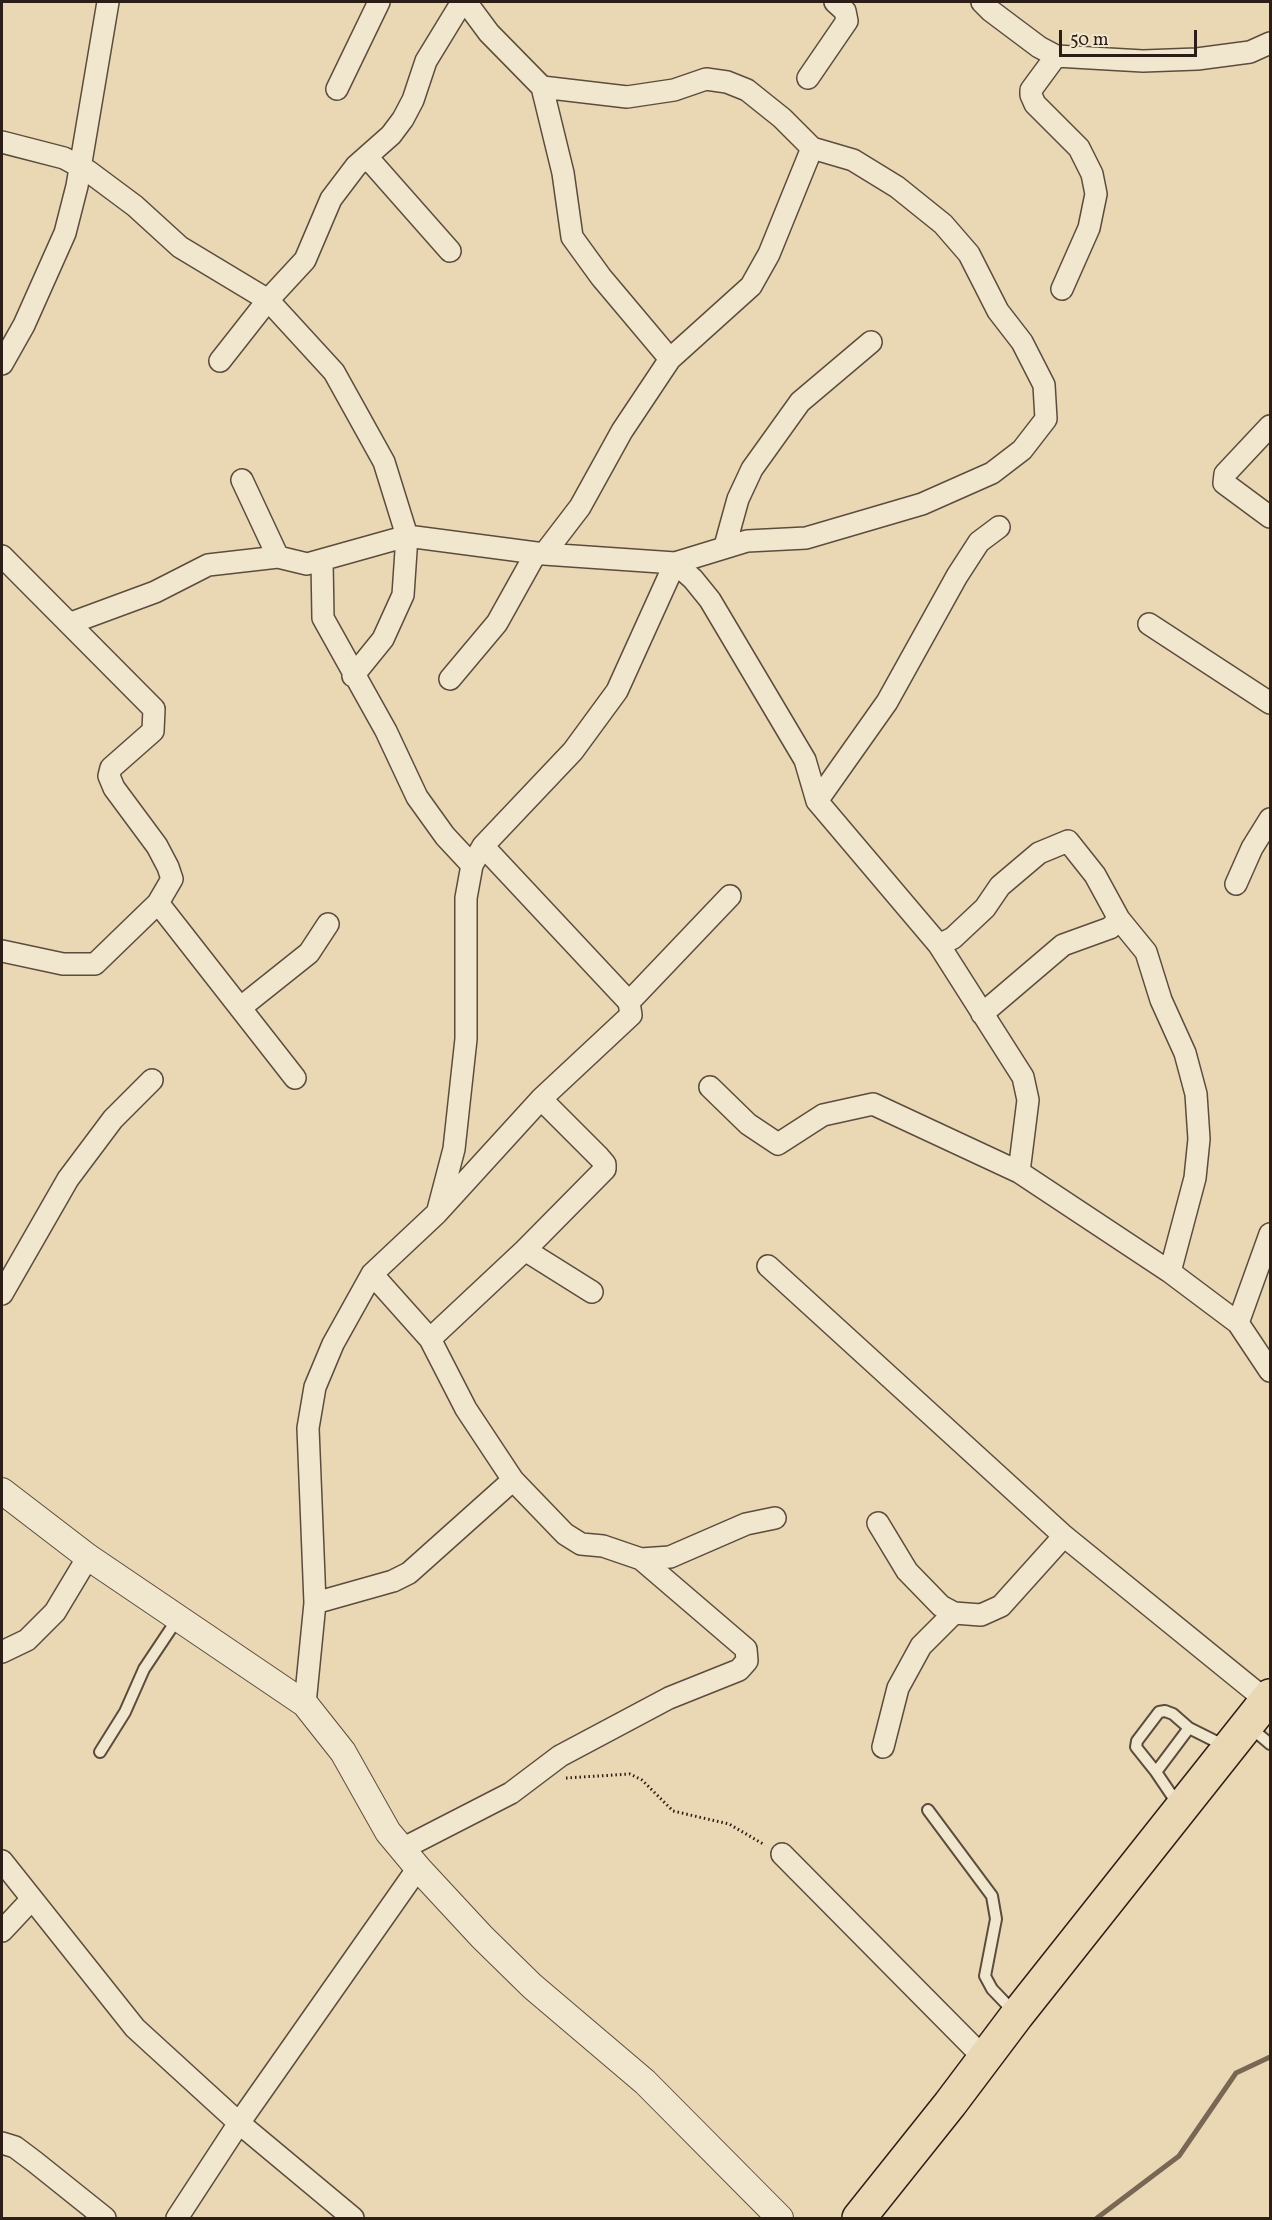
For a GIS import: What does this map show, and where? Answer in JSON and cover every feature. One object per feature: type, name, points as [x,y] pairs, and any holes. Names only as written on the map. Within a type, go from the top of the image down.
[{"type":"main road","points":[[859,2218],[1017,2014],[1181,1809],[1257,1723]]},
{"type":"street","points":[[2,364],[24,325],[65,233],[80,167],[108,2]]},
{"type":"street","points":[[337,89],[379,2]]},
{"type":"street","points":[[220,360],[268,300],[305,260],[331,199],[356,166],[391,135],[403,119],[413,100],[426,61],[464,2],[489,33],[542,87],[563,173],[572,237],[601,278],[670,359]]},
{"type":"street","points":[[808,78],[847,21],[845,11],[835,2]]},
{"type":"street","points":[[982,2],[1039,48],[1056,56],[1143,61],[1197,59],[1250,52],[1270,43]]},
{"type":"street","points":[[1056,56],[1031,90],[1031,96],[1035,104],[1079,148],[1092,174],[1096,194],[1089,228],[1062,289]]},
{"type":"street","points":[[71,623],[155,592],[208,565],[278,557],[307,564],[407,536],[540,554],[675,563],[725,546],[747,542],[806,538],[922,504],[992,473],[1022,450],[1046,419],[1044,385],[1022,342],[998,311],[969,254],[943,224],[897,187],[853,160],[812,148],[782,118],[747,90],[727,82],[706,79],[674,90],[627,97],[542,87]]},
{"type":"street","points":[[2,142],[64,158],[80,167],[135,206],[180,247],[268,300],[334,372],[384,462],[407,536],[403,595],[383,639],[353,676]]},
{"type":"street","points":[[450,679],[497,623],[540,554],[579,507],[622,431],[670,359],[751,286],[769,254],[812,148]]},
{"type":"street","points":[[367,157],[450,251]]},
{"type":"street","points":[[725,546],[738,499],[752,469],[800,402],[871,342]]},
{"type":"street","points":[[1270,426],[1225,474],[1224,483],[1270,517]]},
{"type":"street","points":[[242,480],[278,557]]},
{"type":"street","points":[[817,801],[887,702],[957,576],[979,542],[999,527]]},
{"type":"street","points":[[2,556],[71,623],[154,710],[153,731],[111,768],[109,776],[114,788],[158,846],[172,879],[158,903],[95,964],[63,964],[2,951]]},
{"type":"street","points":[[322,561],[324,618],[353,676],[386,731],[417,797],[445,836],[472,865]]},
{"type":"street","points":[[675,563],[693,579],[710,600],[806,760],[817,801],[939,945],[982,1014],[996,1031],[1023,1077],[1028,1100],[1019,1172]]},
{"type":"street","points":[[437,1213],[454,1149],[466,1039],[466,910],[472,865],[483,846],[573,751],[617,691],[675,563]]},
{"type":"street","points":[[1149,624],[1270,703]]},
{"type":"street","points":[[1236,884],[1252,848],[1270,819]]},
{"type":"street","points":[[939,945],[953,938],[985,908],[1000,886],[1020,867],[1040,853],[1068,841],[1095,875],[1119,919],[1146,952],[1161,1000],[1185,1053],[1196,1094],[1199,1139],[1194,1178],[1170,1272]]},
{"type":"street","points":[[305,1704],[315,1603],[308,1428],[315,1387],[333,1344],[372,1274],[437,1213],[541,1099],[624,1024],[631,1015],[630,1002],[483,846]]},
{"type":"street","points":[[630,1002],[730,896]]},
{"type":"street","points":[[158,903],[295,1078]]},
{"type":"street","points":[[982,1014],[1063,945],[1110,928],[1119,919]]},
{"type":"street","points":[[240,1008],[309,953],[328,924]]},
{"type":"street","points":[[2,1294],[68,1179],[113,1119],[152,1080]]},
{"type":"street","points":[[710,1087],[748,1124],[778,1144],[823,1115],[873,1104],[1019,1172],[1170,1272],[1238,1323],[1270,1371]]},
{"type":"street","points":[[429,1339],[525,1250],[605,1169],[605,1164],[599,1157],[541,1099]]},
{"type":"street","points":[[1238,1323],[1270,1234]]},
{"type":"street","points":[[525,1250],[592,1292]]},
{"type":"street","points":[[768,1266],[1064,1536],[1257,1723]]},
{"type":"street","points":[[177,2218],[410,1859],[511,1794],[560,1756],[669,1698],[739,1670],[747,1661],[746,1649],[640,1559],[603,1546],[581,1544],[565,1534],[513,1480],[466,1409],[429,1339],[372,1274]]},
{"type":"street","points":[[315,1603],[393,1581],[409,1573],[513,1480]]},
{"type":"street","points":[[2,1491],[88,1557],[305,1704],[343,1752],[388,1832],[482,1938],[532,1986],[645,2082],[780,2218]]},
{"type":"street","points":[[640,1559],[670,1557],[746,1524],[775,1518]]},
{"type":"street","points":[[878,1523],[908,1571],[941,1606],[954,1613],[981,1615],[1001,1606],[1064,1536]]},
{"type":"street","points":[[2,1652],[27,1640],[55,1612],[88,1557]]},
{"type":"street","points":[[883,1747],[898,1688],[921,1646],[954,1613]]},
{"type":"street","points":[[783,1854],[984,2058]]},
{"type":"street","points":[[2,1861],[135,2028],[239,2122],[353,2218]]},
{"type":"street","points":[[2,1931],[32,1899]]},
{"type":"street","points":[[2,2143],[15,2147],[29,2157],[105,2218]]},
{"type":"lane","points":[[100,1752],[125,1712],[144,1669],[178,1618]]},
{"type":"lane","points":[[1181,1809],[1136,1747],[1137,1740],[1159,1712],[1165,1711],[1173,1714],[1189,1728],[1257,1723]]},
{"type":"lane","points":[[1156,1772],[1189,1728]]},
{"type":"lane","points":[[928,1810],[992,1896],[996,1919],[986,1976],[992,1989],[1017,2014]]},
{"type":"path","points":[[529,1781],[630,1774],[642,1780],[673,1811],[729,1824],[783,1854]]},
{"type":"waterway","points":[[1097,2218],[1179,2156],[1236,2073],[1270,2057]]}]
